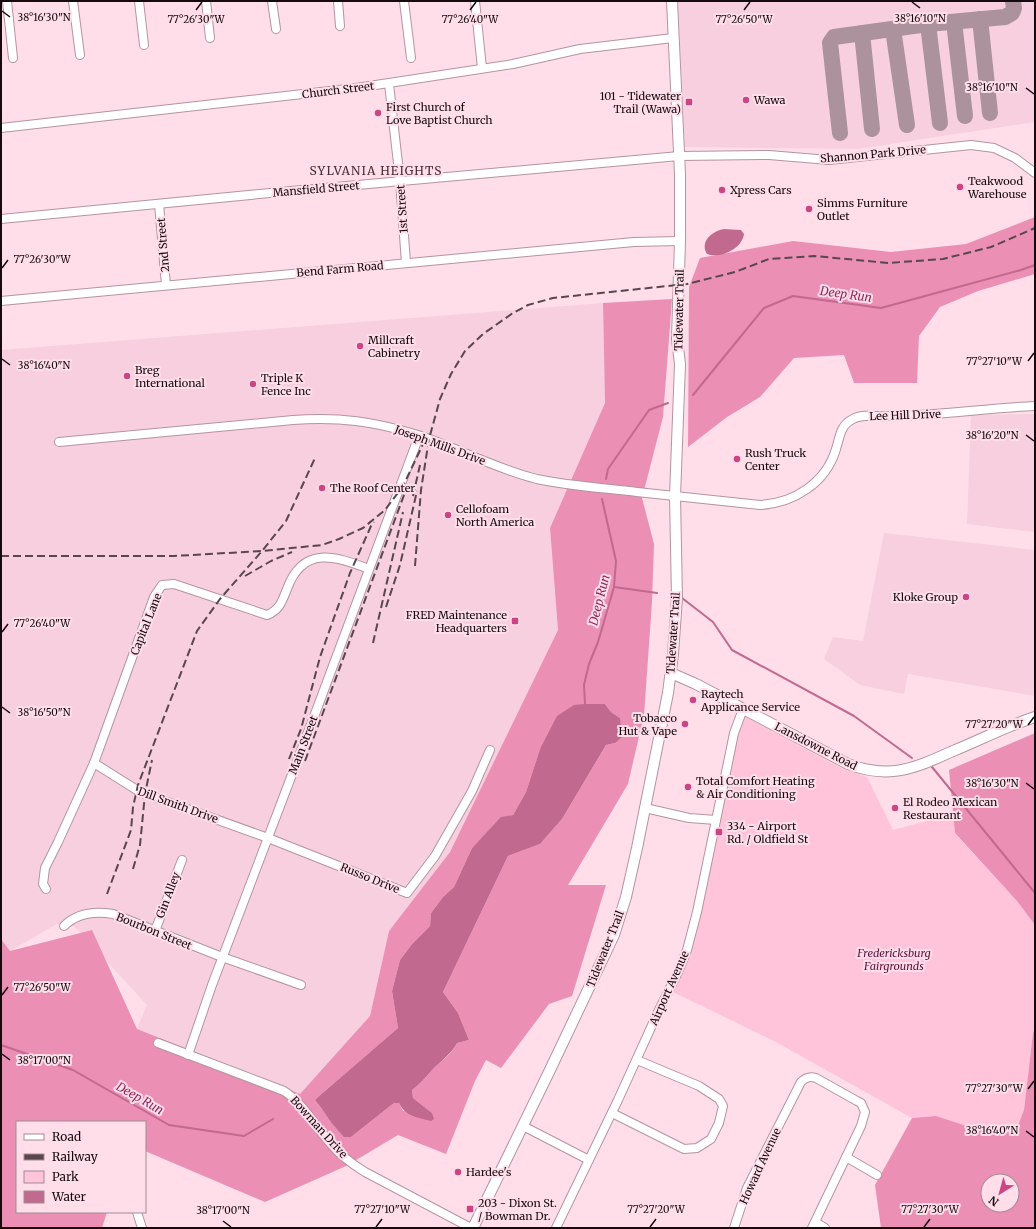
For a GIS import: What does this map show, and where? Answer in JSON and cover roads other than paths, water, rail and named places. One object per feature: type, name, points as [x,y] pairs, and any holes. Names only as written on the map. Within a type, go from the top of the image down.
[{"type":"main road","name":"Tidewater Trail","points":[[472,1228],[614,935],[626,897],[646,808],[671,673],[677,598],[675,496],[680,403],[680,364],[677,339],[680,241],[679,156],[672,1]]},
{"type":"main road","name":"Lansdowne Road","points":[[671,673],[696,684],[848,764],[860,769],[880,772],[920,766],[1035,717]]},
{"type":"street","points":[[7,1],[13,58]]},
{"type":"street","points":[[73,1],[80,55]]},
{"type":"street","points":[[139,1],[144,46]]},
{"type":"street","points":[[206,1],[210,38]]},
{"type":"street","points":[[272,1],[276,29]]},
{"type":"street","points":[[338,1],[340,26]]},
{"type":"street","points":[[404,1],[411,58]]},
{"type":"street","points":[[475,1],[482,68]]},
{"type":"street","name":"Church Street","points":[[1,128],[389,84],[543,58],[580,49],[673,38]]},
{"type":"street","name":"1st Street","points":[[389,84],[400,181],[406,263]]},
{"type":"street","name":"Shannon Park Drive","points":[[679,156],[769,155],[829,160],[971,145],[994,148],[1015,158],[1035,173]]},
{"type":"street","name":"Mansfield Street","points":[[1,219],[679,156]]},
{"type":"street","name":"2nd Street","points":[[159,204],[166,285]]},
{"type":"street","name":"Bend Farm Road","points":[[1,301],[634,242],[680,241]]},
{"type":"street","name":"Lee Hill Drive","points":[[675,496],[760,505],[791,499],[808,488],[824,473],[832,460],[840,432],[847,423],[857,417],[921,416],[1035,406]]},
{"type":"street","name":"Joseph Mills Drive","points":[[59,442],[320,418],[353,420],[371,423],[419,436],[494,465],[538,479],[675,496]]},
{"type":"street","name":"Main Street","points":[[188,1055],[222,957],[419,436]]},
{"type":"street","name":"Capital Lane","points":[[46,889],[43,884],[45,868],[94,763],[154,597],[162,585],[174,584],[267,615],[277,610],[291,579],[298,568],[309,561],[322,557],[332,557],[348,560],[369,569]]},
{"type":"street","name":"Airport Avenue","points":[[556,1228],[637,1060],[687,950],[697,912],[734,733],[743,709]]},
{"type":"street","name":"Russo Drive","points":[[268,838],[407,893],[438,852],[472,791],[490,750]]},
{"type":"street","name":"Dill Smith Drive","points":[[94,763],[136,790],[268,838]]},
{"type":"street","points":[[646,808],[689,818],[716,820]]},
{"type":"street","name":"Gin Alley","points":[[155,931],[182,860]]},
{"type":"street","name":"Bourbon Street","points":[[64,926],[80,916],[98,912],[113,914],[222,957],[301,985]]},
{"type":"street","name":"Bowman Drive","points":[[158,1044],[287,1093],[298,1101],[331,1145],[353,1165],[472,1228]]},
{"type":"street","points":[[612,1113],[684,1148],[697,1148],[711,1139],[719,1123],[723,1106],[719,1098],[699,1086],[637,1060]]},
{"type":"street","name":"Howard Avenue","points":[[734,1228],[747,1188],[801,1082],[808,1077],[816,1078],[861,1103],[864,1108],[865,1115],[814,1225]]},
{"type":"street","points":[[522,1126],[589,1160]]},
{"type":"street","points":[[846,1157],[877,1174]]},
{"type":"street","points":[[137,1213],[142,1228]]},
{"type":"street","points":[[814,1225],[825,1228]]},
{"type":"water","points":[[724,229],[741,230],[744,234],[739,244],[730,252],[724,254],[707,254],[705,245],[708,237]]},
{"type":"water","points":[[605,704],[611,712],[620,718],[622,737],[615,743],[606,745],[562,819],[540,844],[508,856],[443,992],[458,1013],[469,1040],[457,1043],[449,1054],[412,1090],[413,1098],[432,1113],[434,1119],[431,1121],[412,1116],[402,1108],[399,1103],[394,1103],[351,1137],[344,1137],[315,1100],[398,1028],[392,991],[400,960],[412,944],[430,926],[431,913],[443,897],[454,887],[472,848],[501,817],[513,815],[526,792],[540,749],[557,716],[574,705]]},
{"type":"waterway","name":"Deep Run","points":[[693,395],[764,308],[793,296],[881,308],[1035,265]]},
{"type":"waterway","name":"Deep Run","points":[[606,479],[608,469],[649,410],[668,403]]},
{"type":"waterway","name":"Deep Run","points":[[585,704],[584,685],[589,664],[598,642],[614,587],[616,561],[602,499]]},
{"type":"waterway","points":[[614,587],[657,593]]},
{"type":"waterway","points":[[682,598],[713,622],[732,650],[854,716],[912,758]]},
{"type":"waterway","points":[[932,767],[1035,893]]},
{"type":"waterway","name":"Deep Run","points":[[1,1045],[73,1070],[169,1125],[244,1136],[273,1119]]},
{"type":"railway","points":[[415,566],[421,490],[429,439],[440,399],[451,374],[465,351],[483,334],[513,313],[528,305],[553,298],[687,284],[735,272],[769,259],[814,256],[888,263],[943,259],[991,247],[1035,228]]},
{"type":"railway","points":[[1,556],[174,556],[262,551],[322,545],[363,528],[385,510],[403,486],[426,438]]},
{"type":"railway","points":[[107,894],[131,830],[133,807],[138,785],[197,631],[220,599],[286,521],[315,458]]},
{"type":"railway","points":[[413,496],[420,465]]},
{"type":"railway","points":[[305,761],[407,487]]},
{"type":"railway","points":[[386,607],[400,565],[417,491]]},
{"type":"railway","points":[[373,643],[403,512]]},
{"type":"railway","points":[[289,759],[301,729],[320,657],[350,573],[374,522]]},
{"type":"railway","points":[[245,576],[271,561],[292,552]]},
{"type":"railway","points":[[133,869],[140,845],[145,794],[152,760]]},
{"type":"place","name":"Wawa","points":[[746,100]]},
{"type":"place","name":"101 - Tidewater Trail (Wawa)","points":[[689,102]]},
{"type":"place","name":"First Church of Love Baptist Church","points":[[378,113]]},
{"type":"place","name":"Teakwood Warehouse","points":[[960,187]]},
{"type":"place","name":"Xpress Cars","points":[[722,190]]},
{"type":"place","name":"Simms Furniture Outlet","points":[[809,209]]},
{"type":"place","name":"Millcraft Cabinetry","points":[[360,346]]},
{"type":"place","name":"Breg International","points":[[127,376]]},
{"type":"place","name":"Triple K Fence Inc","points":[[253,384]]},
{"type":"place","name":"Rush Truck Center","points":[[737,459]]},
{"type":"place","name":"The Roof Center","points":[[322,488]]},
{"type":"place","name":"Cellofoam North America","points":[[448,515]]},
{"type":"place","name":"Kloke Group","points":[[966,597]]},
{"type":"place","name":"FRED Maintenance Headquarters","points":[[515,621]]},
{"type":"place","name":"Raytech Applicance Service","points":[[693,700]]},
{"type":"place","name":"Tobacco Hut & Vape","points":[[685,724]]},
{"type":"place","name":"Total Comfort Heating & Air Conditioning","points":[[688,787]]},
{"type":"place","name":"El Rodeo Mexican Restaurant","points":[[895,808]]},
{"type":"place","name":"334 - Airport Rd. / Oldfield St","points":[[719,832]]},
{"type":"place","name":"Hardee's","points":[[458,1172]]},
{"type":"place","name":"203 - Dixon St. / Bowman Dr.","points":[[470,1209]]},
{"type":"district","name":"SYLVANIA HEIGHTS","points":[[376,170]]},
{"type":"park label","name":"Fredericksburg Fairgrounds","points":[[894,959]]}]
